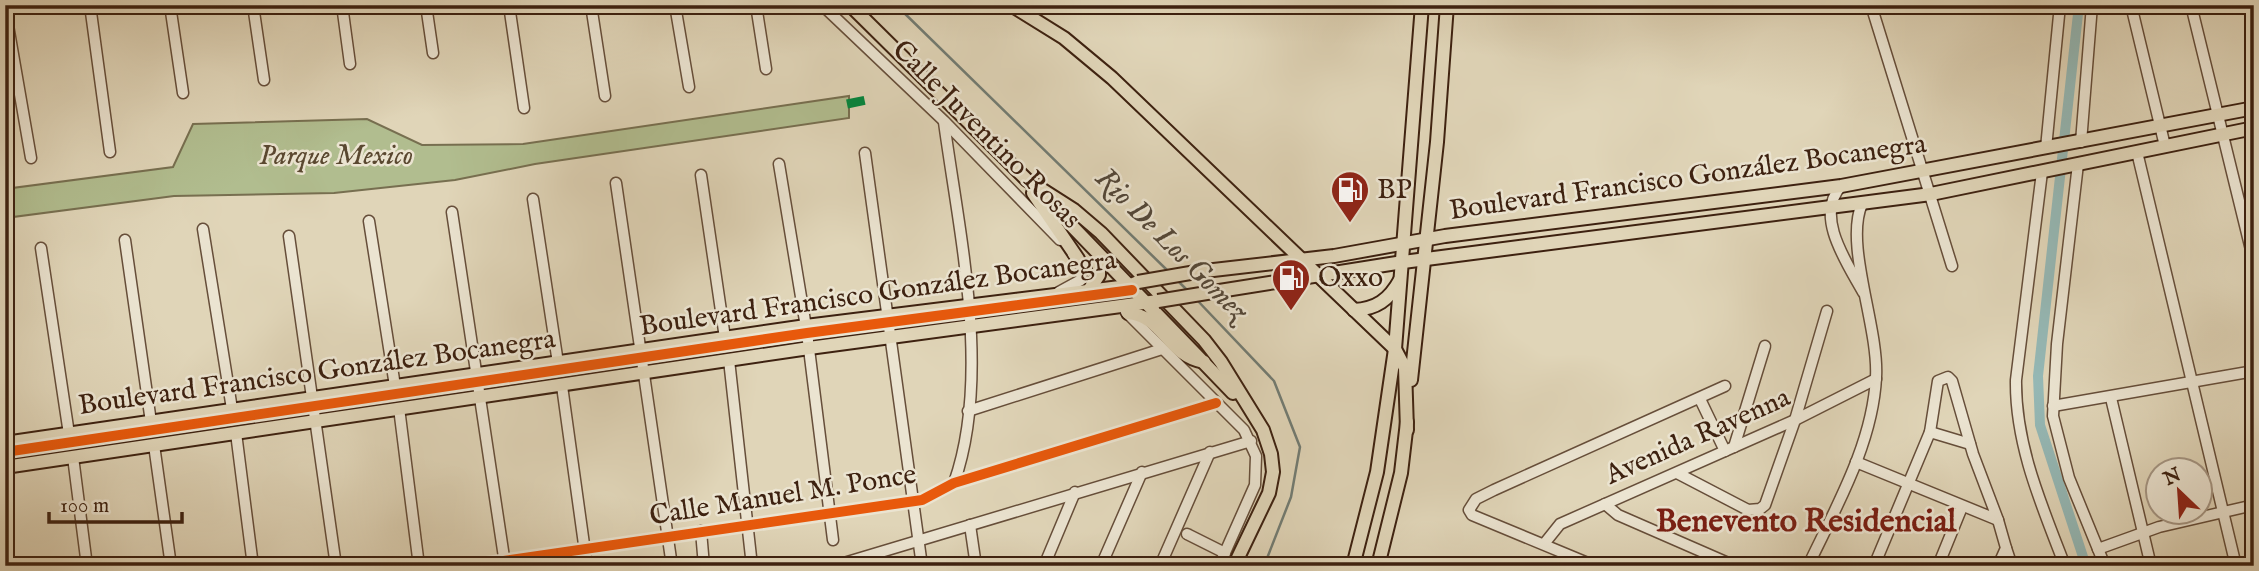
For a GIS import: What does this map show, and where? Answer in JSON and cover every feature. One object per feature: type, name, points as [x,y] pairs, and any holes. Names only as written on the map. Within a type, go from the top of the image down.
[{"type":"main road","points":[[849,5],[1027,180],[1099,257],[1152,302],[1255,417]]},
{"type":"main road","points":[[1011,5],[1064,38],[1096,64],[1265,221],[1302,261],[1395,349],[1405,368],[1407,430]]},
{"type":"main road","points":[[1353,566],[1377,472],[1395,349],[1405,244],[1404,206],[1422,5]]},
{"type":"main road","points":[[1378,566],[1399,482],[1407,430],[1437,142],[1447,5]]},
{"type":"main road","name":"Boulevard Francisco González Bocanegra","points":[[5,443],[806,326],[1133,284],[1196,272],[1302,261],[1445,236],[1841,186],[2254,108]]},
{"type":"main road","name":"Boulevard Francisco González Bocanegra","points":[[5,467],[809,348],[1152,302],[1423,259],[1931,194],[2254,128]]},
{"type":"main road","points":[[1027,180],[1040,206],[1078,259]]},
{"type":"main road","points":[[1027,180],[1087,220],[1186,321],[1213,351],[1268,441],[1273,472],[1269,493],[1234,566]]},
{"type":"main road","points":[[1427,218],[1445,236]]},
{"type":"main road","points":[[1089,290],[1099,275],[1099,257]]},
{"type":"main road","points":[[1354,310],[1377,306],[1392,293],[1401,276]]},
{"type":"main road","points":[[1128,313],[1141,315],[1153,322],[1185,357],[1205,362]]},
{"type":"main road","points":[[148,422],[151,446]]},
{"type":"street","points":[[90,5],[110,152]]},
{"type":"street","points":[[170,5],[183,93]]},
{"type":"street","points":[[253,5],[264,80]]},
{"type":"street","points":[[342,5],[350,64]]},
{"type":"street","points":[[426,5],[433,53]]},
{"type":"street","points":[[509,5],[524,108]]},
{"type":"street","points":[[591,5],[605,96]]},
{"type":"street","points":[[674,5],[689,87]]},
{"type":"street","points":[[756,5],[766,69]]},
{"type":"street","name":"Calle Juventino Rosas","points":[[822,5],[944,121],[1078,259],[1083,273],[1081,280],[1052,295]]},
{"type":"street","points":[[1871,5],[1952,266]]},
{"type":"street","points":[[2050,147],[2060,5]]},
{"type":"street","points":[[2077,143],[2092,5]]},
{"type":"street","points":[[2132,5],[2165,146]]},
{"type":"street","points":[[2191,5],[2254,262]]},
{"type":"street","points":[[5,8],[30,158]]},
{"type":"street","points":[[944,121],[972,327],[968,411],[954,483]]},
{"type":"street","points":[[2137,152],[2236,566]]},
{"type":"street","points":[[865,153],[911,502],[922,566]]},
{"type":"street","points":[[779,164],[806,326],[833,540]]},
{"type":"street","points":[[2074,164],[2053,406],[2062,456],[2105,566]]},
{"type":"street","points":[[2047,172],[2015,380],[2015,408],[2033,478],[2065,566]]},
{"type":"street","points":[[701,174],[725,338]]},
{"type":"street","points":[[616,183],[672,566]]},
{"type":"street","points":[[1841,186],[1830,208],[1836,237],[1867,299]]},
{"type":"street","points":[[533,199],[558,363]]},
{"type":"street","points":[[1808,566],[1856,462],[1867,429],[1877,379],[1875,338],[1856,230],[1862,204]]},
{"type":"street","points":[[452,212],[505,564]]},
{"type":"street","points":[[369,221],[396,386]]},
{"type":"street","points":[[203,229],[232,409]]},
{"type":"street","points":[[289,236],[336,566]]},
{"type":"street","points":[[125,240],[148,422]]},
{"type":"street","points":[[41,248],[69,434]]},
{"type":"street","name":"Boulevard Francisco González Bocanegra","points":[[1050,315],[1066,320],[1120,311],[1128,313]]},
{"type":"street","points":[[1677,473],[1748,509],[1760,509],[1768,500],[1827,311]]},
{"type":"street","points":[[1128,313],[1244,430],[1251,441],[1257,470],[1255,485],[1219,566]]},
{"type":"street","points":[[1730,449],[1765,346]]},
{"type":"street","points":[[968,411],[1162,349]]},
{"type":"street","points":[[729,360],[752,566]]},
{"type":"street","points":[[2053,406],[2254,371]]},
{"type":"street","points":[[1874,566],[1930,432],[1938,380],[1948,377],[1952,381],[1970,444],[2012,566]]},
{"type":"street","name":"Avenida Ravenna","points":[[1544,544],[1560,524],[1795,420],[1877,379]]},
{"type":"street","points":[[562,386],[587,566]]},
{"type":"street","points":[[1595,566],[1472,515],[1469,510],[1476,499],[1494,490],[1725,386]]},
{"type":"street","points":[[2111,398],[2151,566]]},
{"type":"street","points":[[1700,399],[1730,449]]},
{"type":"street","name":"Calle Manuel M. Ponce","points":[[469,566],[505,564],[668,536],[911,502],[932,497],[954,483],[1216,403]]},
{"type":"street","points":[[399,408],[419,566]]},
{"type":"street","points":[[1930,432],[1970,444]]},
{"type":"street","points":[[236,433],[253,566]]},
{"type":"street","points":[[834,566],[1251,441]]},
{"type":"street","points":[[151,446],[171,566]]},
{"type":"street","points":[[1160,566],[1210,452]]},
{"type":"street","points":[[73,457],[87,566]]},
{"type":"street","points":[[1856,462],[1998,520]]},
{"type":"street","points":[[1101,566],[1142,472]]},
{"type":"street","points":[[1044,566],[1075,492]]},
{"type":"street","points":[[1605,503],[1618,514],[1735,566]]},
{"type":"street","points":[[2098,549],[2144,532],[2254,505]]},
{"type":"street","points":[[1938,566],[1962,507]]},
{"type":"street","points":[[970,525],[976,566]]},
{"type":"street","points":[[701,531],[704,566]]},
{"type":"street","points":[[1187,534],[1224,553]]},
{"type":"street","points":[[1998,566],[2006,548]]},
{"type":"green space","name":"Parque Mexico","points":[[849,96],[849,118],[535,164],[455,180],[334,193],[174,196],[5,218],[5,189],[173,167],[193,124],[367,119],[422,145],[523,144]]},
{"type":"waterway","name":"Rio De Los Gomez","points":[[896,5],[1169,272]]},
{"type":"waterway","points":[[2079,5],[2038,376],[2040,425],[2086,566]]},
{"type":"waterway","name":"Rio De Los Gomez","points":[[1176,279],[1189,292]]},
{"type":"waterway","name":"Rio De Los Gomez","points":[[1196,299],[1274,381],[1300,447],[1291,497],[1264,566]]},
{"type":"marked path","points":[[847,104],[866,100]]},
{"type":"cycle path","points":[[5,452],[807,333],[1132,290]]},
{"type":"cycle path","points":[[469,566],[922,500],[954,483],[1216,403]]},
{"type":"place","name":"BP","points":[[1350,224]]},
{"type":"place","name":"Oxxo","points":[[1291,312]]},
{"type":"district","name":"Benevento Residencial","points":[[1806,522]]}]
